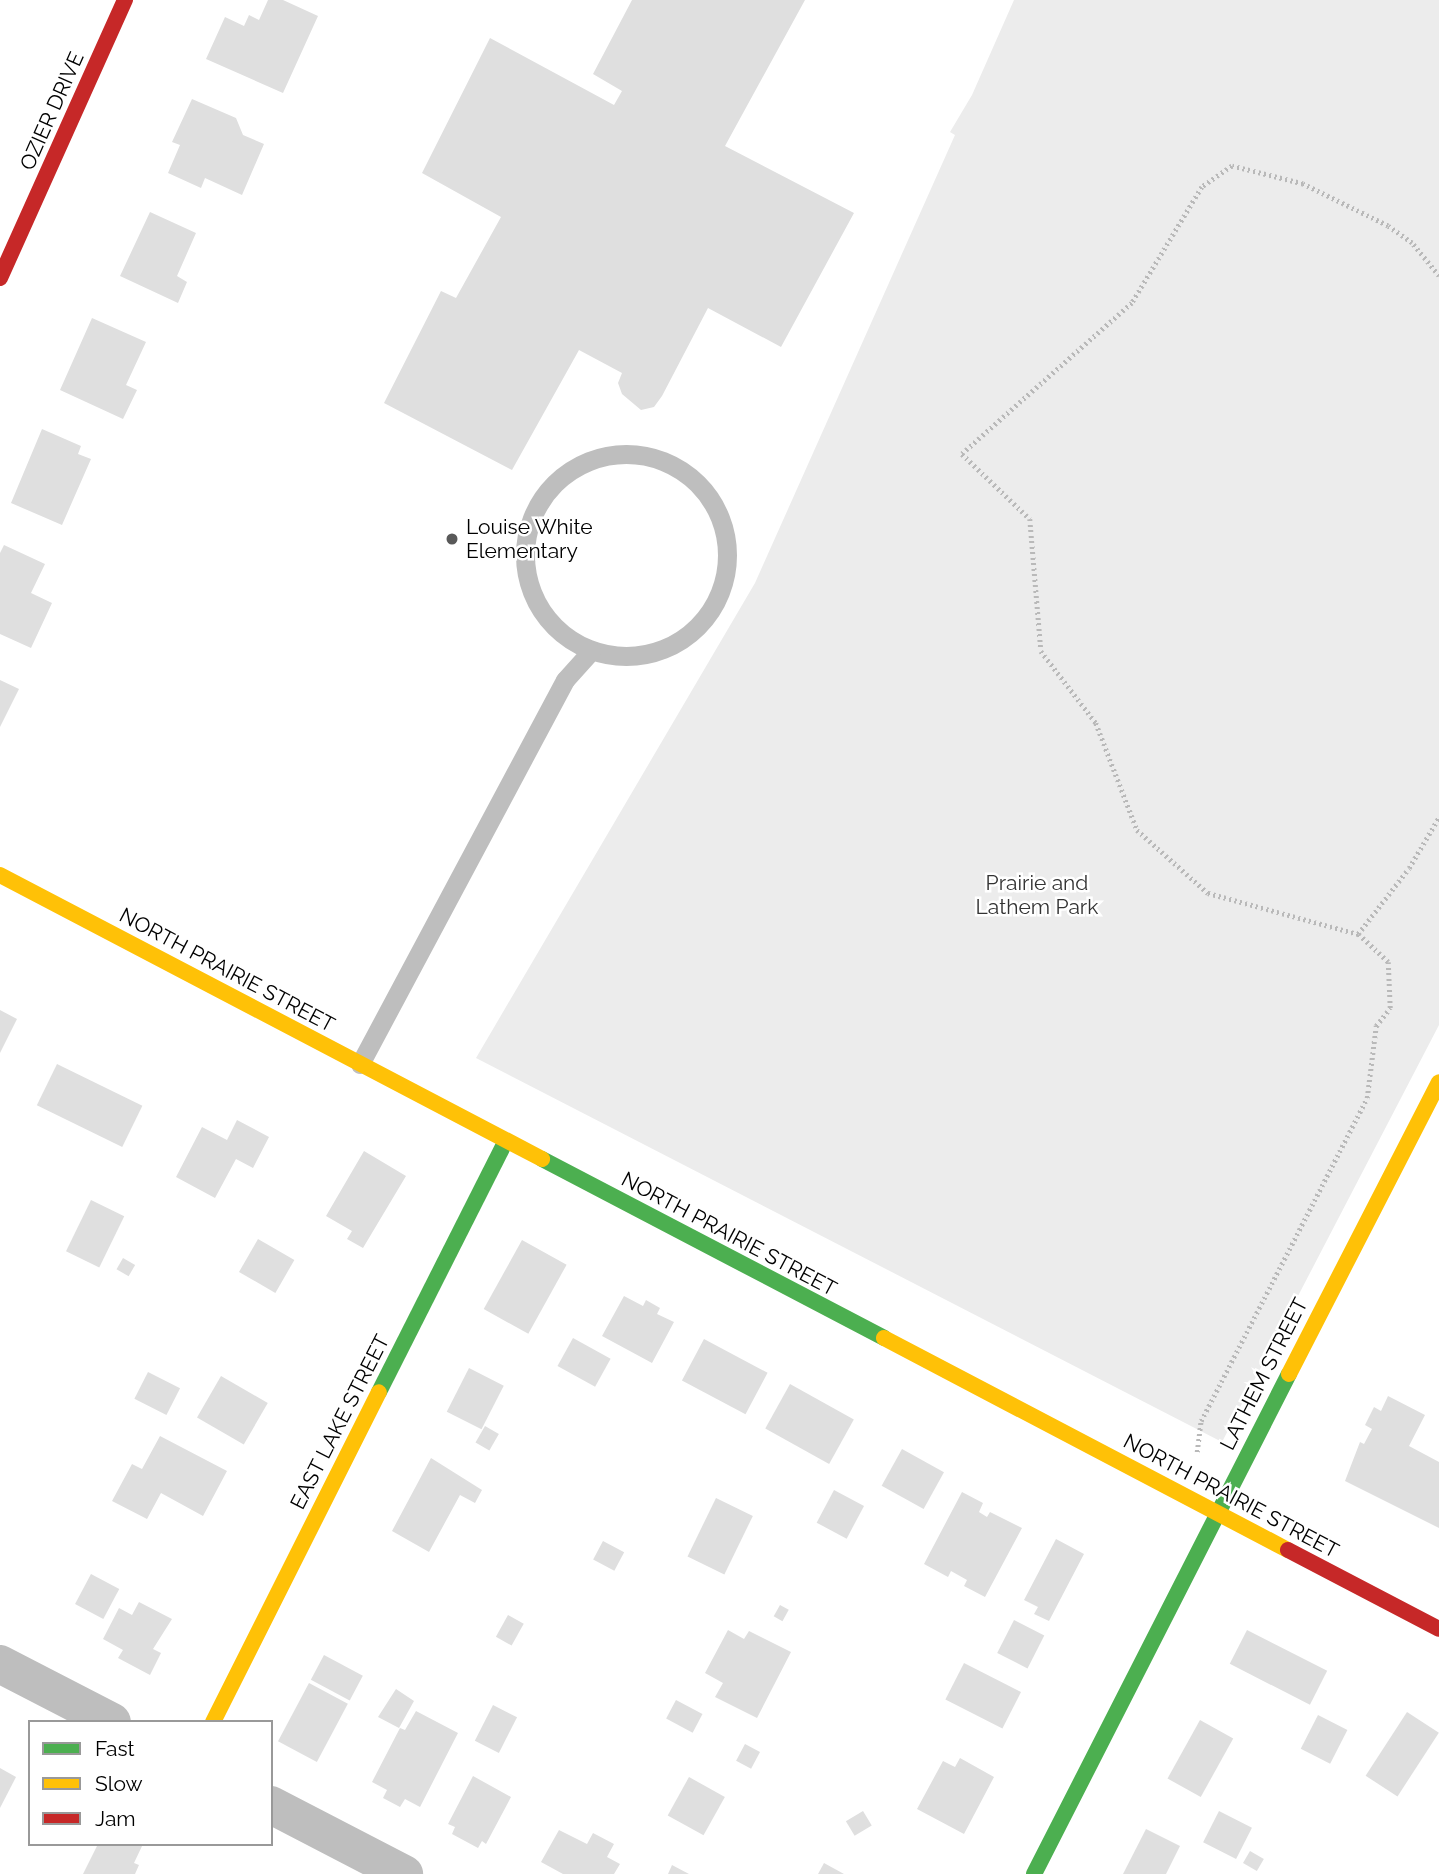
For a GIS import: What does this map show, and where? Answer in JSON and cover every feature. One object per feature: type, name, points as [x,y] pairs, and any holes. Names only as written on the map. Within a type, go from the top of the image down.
[{"type":"street","name":"OZIER DRIVE","points":[[0,278],[125,0]]},
{"type":"street","name":"NORTH PRAIRIE STREET","points":[[0,874],[1439,1629]]},
{"type":"street","name":"LATHEM STREET","points":[[1034,1874],[1439,1082]]},
{"type":"street","name":"EAST LAKE STREET","points":[[213,1720],[506,1141]]},
{"type":"street","points":[[0,1664],[108,1720]]},
{"type":"street","points":[[273,1806],[404,1874]]},
{"type":"lane","points":[[641,454],[664,461],[684,472],[715,505],[727,548],[720,593],[709,613],[676,643],[634,656],[591,651],[554,627],[531,590],[525,545],[530,522],[555,483],[594,458],[641,454]]},
{"type":"lane","points":[[360,1065],[565,680],[591,651]]},
{"type":"path","points":[[1196,1452],[1201,1421],[1367,1098],[1376,1026],[1390,1008],[1388,962],[1358,934],[1208,892],[1137,830],[1096,723],[1041,651],[1030,519],[962,454],[1132,303],[1202,187],[1231,166],[1303,184],[1388,226],[1412,243],[1439,276]]},
{"type":"path","points":[[1358,934],[1409,868],[1439,817]]},
{"type":"green space","name":"Prairie and Lathem Park","points":[[1014,0],[1439,0],[1439,1025],[1222,1442],[476,1058],[755,583],[955,135],[950,132],[972,95]]},
{"type":"building","points":[[268,0],[283,0],[318,16],[283,93],[206,59],[225,17],[244,26],[249,15],[259,20]]},
{"type":"building","points":[[632,0],[805,0],[725,146],[854,213],[781,347],[708,308],[662,396],[654,407],[641,410],[622,394],[618,383],[622,373],[579,350],[512,470],[384,403],[441,291],[456,298],[501,217],[422,173],[490,38],[614,105],[622,91],[593,74]]},
{"type":"building","points":[[192,99],[236,118],[243,135],[264,144],[242,195],[205,178],[201,188],[168,173],[180,145],[172,142]]},
{"type":"building","points":[[150,212],[196,233],[177,276],[187,282],[178,303],[120,276]]},
{"type":"building","points":[[92,318],[146,342],[126,385],[137,390],[123,419],[60,390]]},
{"type":"building","points":[[42,429],[81,446],[78,454],[91,459],[62,525],[11,503]]},
{"type":"building","points":[[4,545],[45,564],[31,593],[52,603],[31,648],[0,634],[0,553]]},
{"type":"building","points":[[0,680],[19,689],[0,727]]},
{"type":"building","points":[[0,1010],[17,1019],[0,1053]]},
{"type":"building","points":[[57,1064],[142,1106],[122,1147],[37,1105]]},
{"type":"building","points":[[237,1120],[269,1137],[253,1168],[236,1159],[215,1198],[176,1177],[202,1127],[227,1140]]},
{"type":"building","points":[[364,1151],[406,1176],[363,1248],[347,1239],[352,1231],[326,1216]]},
{"type":"building","points":[[91,1200],[124,1216],[99,1267],[66,1251]]},
{"type":"building","points":[[258,1239],[294,1260],[275,1293],[239,1272]]},
{"type":"building","points":[[522,1240],[567,1265],[528,1334],[484,1309]]},
{"type":"building","points":[[123,1258],[135,1265],[129,1276],[116,1269]]},
{"type":"building","points":[[624,1296],[643,1306],[646,1300],[660,1308],[657,1314],[674,1322],[652,1363],[602,1336]]},
{"type":"building","points":[[573,1338],[611,1359],[595,1387],[557,1366]]},
{"type":"building","points":[[704,1339],[768,1373],[746,1414],[682,1380]]},
{"type":"building","points":[[469,1368],[504,1386],[482,1429],[447,1412]]},
{"type":"building","points":[[148,1372],[180,1388],[166,1415],[134,1399]]},
{"type":"building","points":[[221,1376],[268,1403],[244,1445],[197,1418]]},
{"type":"building","points":[[790,1384],[854,1419],[829,1464],[765,1429]]},
{"type":"building","points":[[1388,1396],[1425,1415],[1409,1446],[1439,1462],[1439,1528],[1345,1481],[1360,1442],[1364,1444],[1372,1429],[1365,1425],[1374,1407],[1381,1411]]},
{"type":"building","points":[[485,1426],[499,1434],[489,1450],[476,1442]]},
{"type":"building","points":[[160,1436],[227,1471],[203,1516],[161,1493],[147,1519],[112,1501],[132,1464],[142,1469]]},
{"type":"building","points":[[902,1449],[944,1472],[924,1509],[882,1486]]},
{"type":"building","points":[[431,1458],[482,1490],[475,1503],[460,1495],[429,1552],[392,1531]]},
{"type":"building","points":[[834,1490],[864,1506],[847,1539],[817,1523]]},
{"type":"building","points":[[962,1492],[983,1503],[979,1512],[987,1517],[990,1512],[1022,1528],[985,1597],[964,1586],[967,1580],[951,1571],[948,1577],[924,1564]]},
{"type":"building","points":[[716,1498],[753,1516],[724,1574],[688,1556]]},
{"type":"building","points":[[1056,1539],[1084,1554],[1049,1621],[1034,1614],[1038,1607],[1024,1600]]},
{"type":"building","points":[[603,1541],[624,1552],[614,1571],[593,1560]]},
{"type":"building","points":[[91,1574],[119,1589],[103,1619],[75,1604]]},
{"type":"building","points":[[139,1602],[172,1619],[153,1649],[161,1653],[150,1675],[118,1658],[123,1650],[103,1639],[119,1608],[132,1615]]},
{"type":"building","points":[[780,1605],[789,1610],[782,1621],[774,1616]]},
{"type":"building","points":[[508,1615],[524,1624],[512,1646],[496,1637]]},
{"type":"building","points":[[1014,1620],[1044,1635],[1027,1668],[997,1653]]},
{"type":"building","points":[[728,1630],[744,1639],[749,1631],[791,1652],[757,1718],[715,1697],[723,1683],[705,1673]]},
{"type":"building","points":[[1247,1630],[1327,1671],[1310,1705],[1230,1664]]},
{"type":"building","points":[[324,1655],[363,1676],[350,1700],[311,1680]]},
{"type":"building","points":[[964,1663],[1021,1692],[1002,1729],[945,1700]]},
{"type":"building","points":[[309,1683],[348,1704],[317,1762],[278,1741]]},
{"type":"building","points":[[396,1689],[414,1701],[399,1728],[378,1717]]},
{"type":"building","points":[[676,1700],[702,1714],[693,1733],[666,1719]]},
{"type":"building","points":[[493,1705],[517,1717],[499,1753],[475,1741]]},
{"type":"building","points":[[416,1711],[458,1733],[420,1807],[405,1799],[400,1807],[383,1798],[387,1790],[372,1782],[400,1728],[405,1730]]},
{"type":"building","points":[[1407,1712],[1439,1733],[1397,1796],[1366,1776]]},
{"type":"building","points":[[1318,1715],[1347,1730],[1330,1764],[1301,1749]]},
{"type":"building","points":[[1200,1720],[1233,1738],[1201,1797],[1168,1779]]},
{"type":"building","points":[[745,1744],[760,1752],[751,1769],[736,1761]]},
{"type":"building","points":[[960,1758],[994,1777],[964,1834],[917,1809],[943,1761],[955,1767]]},
{"type":"building","points":[[0,1768],[16,1777],[0,1808]]},
{"type":"building","points":[[473,1776],[511,1797],[486,1844],[482,1841],[478,1848],[452,1834],[455,1827],[448,1824]]},
{"type":"building","points":[[689,1777],[725,1797],[704,1835],[668,1815]]},
{"type":"building","points":[[863,1811],[872,1826],[855,1836],[846,1821]]},
{"type":"building","points":[[1219,1811],[1252,1828],[1236,1859],[1203,1842]]},
{"type":"building","points":[[1146,1829],[1180,1846],[1166,1874],[1123,1874]]},
{"type":"building","points":[[559,1830],[587,1844],[593,1833],[614,1844],[607,1857],[620,1864],[614,1874],[563,1874],[541,1862]]},
{"type":"building","points":[[97,1846],[142,1846],[134,1863],[139,1865],[135,1874],[83,1874]]},
{"type":"building","points":[[1250,1851],[1264,1859],[1257,1871],[1243,1863]]},
{"type":"building","points":[[824,1863],[844,1874],[818,1874]]},
{"type":"building","points":[[672,1865],[689,1874],[668,1874]]},
{"type":"traffic: fast","points":[[379,1392],[506,1141]]},
{"type":"traffic: fast","points":[[542,1159],[884,1338]]},
{"type":"traffic: fast","points":[[1034,1874],[1289,1374]]},
{"type":"traffic: slow","points":[[0,875],[542,1159]]},
{"type":"traffic: slow","points":[[1289,1374],[1439,1082]]},
{"type":"traffic: slow","points":[[884,1338],[1288,1550]]},
{"type":"traffic: slow","points":[[214,1720],[379,1392]]},
{"type":"traffic: jam","points":[[0,278],[125,0]]},
{"type":"traffic: jam","points":[[1288,1550],[1439,1629]]},
{"type":"place","name":"Louise White Elementary","points":[[452,539]]}]
